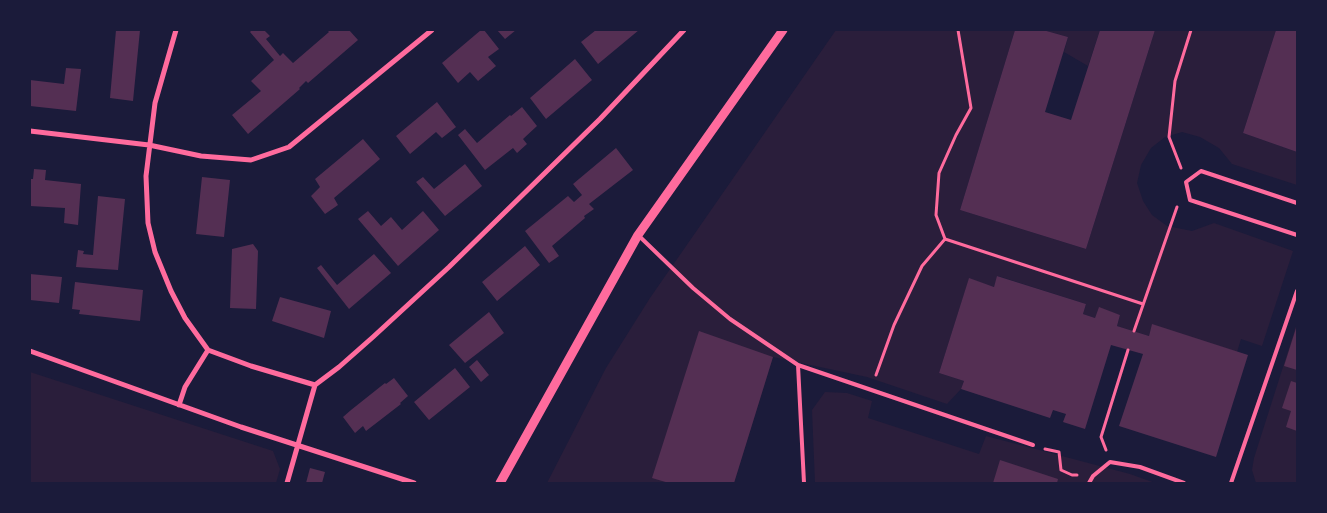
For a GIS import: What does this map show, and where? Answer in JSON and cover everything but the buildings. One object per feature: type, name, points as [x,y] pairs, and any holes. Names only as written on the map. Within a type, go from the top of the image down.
[{"type":"street","points":[[176,30],[155,103],[146,176],[148,223],[155,252],[171,291],[185,318],[208,350],[250,366],[315,385]]},
{"type":"street","points":[[30,131],[149,145],[201,156],[251,160],[289,147],[432,30]]},
{"type":"street","points":[[287,483],[315,385],[373,337],[463,254],[600,119],[684,30]]},
{"type":"street","points":[[500,483],[638,235],[783,30]]},
{"type":"street","points":[[179,405],[184,387],[208,350]]},
{"type":"street","points":[[30,351],[298,446],[414,483]]},
{"type":"lane","points":[[1297,202],[1201,171],[1186,182],[1190,200],[1297,235]]},
{"type":"lane","points":[[638,235],[693,288],[730,319],[798,365],[1033,445]]},
{"type":"lane","points":[[1231,483],[1297,291]]},
{"type":"lane","points":[[798,365],[804,483]]},
{"type":"lane","points":[[1089,483],[1093,476],[1110,462],[1140,467],[1184,483]]},
{"type":"path","points":[[945,239],[936,215],[939,173],[970,108],[958,30]]},
{"type":"path","points":[[1134,331],[1186,182],[1169,137],[1175,81],[1191,30]]},
{"type":"path","points":[[945,239],[1143,304]]},
{"type":"path","points":[[870,390],[894,326],[922,266],[945,239]]},
{"type":"path","points":[[1110,462],[1102,437],[1128,350]]},
{"type":"path","points":[[1033,445],[1059,452],[1061,470],[1072,475],[1093,476]]},
{"type":"shaded area","points":[[836,30],[1015,30],[960,210],[1086,249],[1155,30],[1276,30],[1243,133],[1297,152],[1297,185],[1232,164],[1219,148],[1200,137],[1182,132],[1165,137],[1151,148],[1141,165],[1137,183],[1143,201],[1152,215],[1167,226],[1192,231],[1214,223],[1293,251],[1262,346],[1241,339],[1237,352],[1152,325],[1149,336],[1117,326],[1120,315],[1099,308],[1095,318],[1083,314],[1086,304],[998,276],[994,287],[969,279],[939,373],[964,381],[961,389],[947,404],[867,377],[773,357],[734,483],[547,483],[606,368],[650,298]]},
{"type":"shaded area","points":[[1043,30],[1100,30],[1088,66],[1064,52],[1068,37]]},
{"type":"shaded area","points":[[1297,323],[1297,483],[1256,483],[1252,470],[1254,458]]},
{"type":"shaded area","points":[[30,372],[273,451],[280,469],[276,483],[30,483]]},
{"type":"shaded area","points":[[825,392],[847,393],[872,401],[868,418],[979,454],[986,436],[1130,474],[1155,483],[815,483],[812,410]]}]
